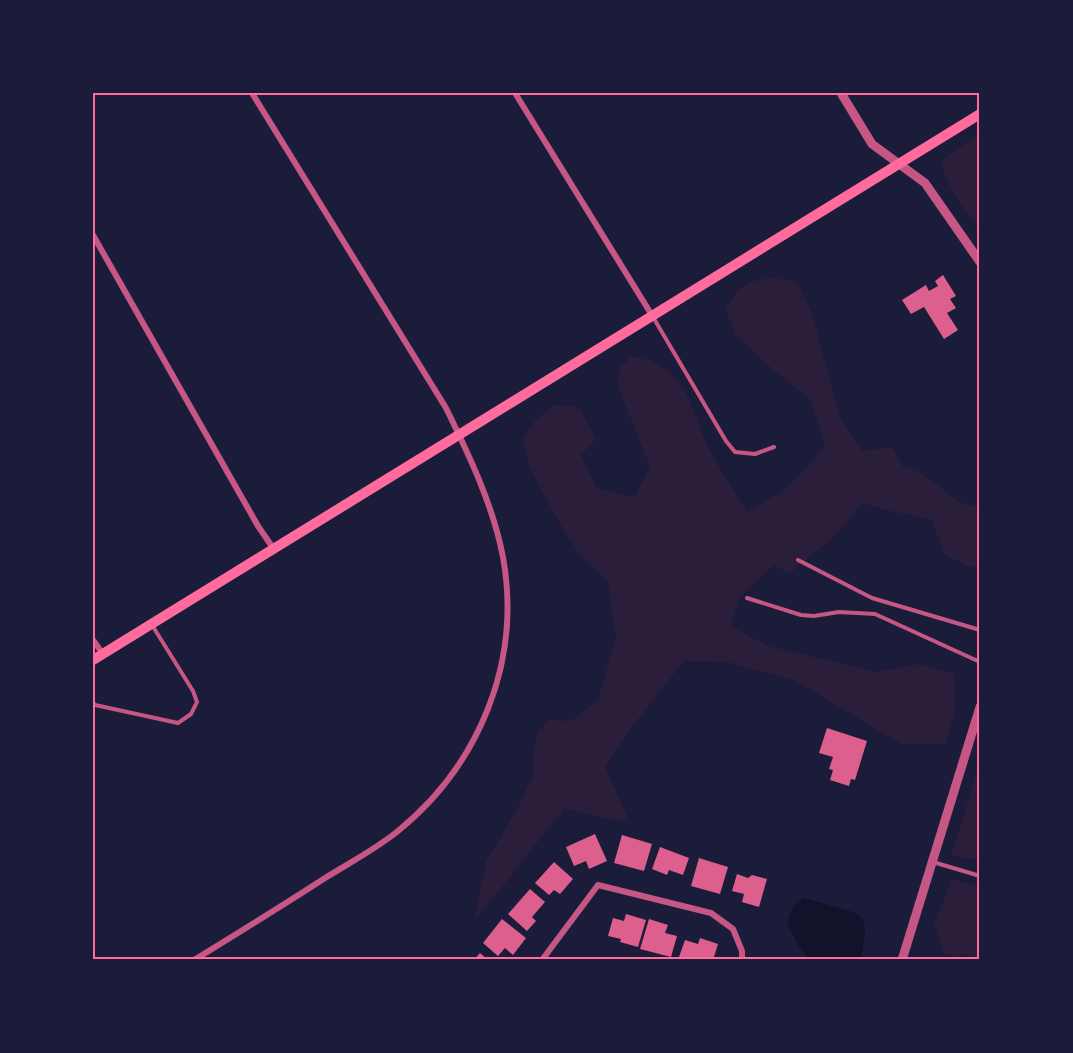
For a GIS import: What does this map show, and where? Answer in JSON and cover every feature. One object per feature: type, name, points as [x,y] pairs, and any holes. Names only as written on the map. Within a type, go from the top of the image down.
[{"type":"main road","points":[[98,657],[980,114]]},
{"type":"street","points":[[194,960],[395,833],[435,797],[461,763],[477,734],[499,676],[505,643],[507,597],[504,561],[496,528],[459,434],[440,398],[252,93]]},
{"type":"street","points":[[515,93],[653,316]]},
{"type":"street","points":[[841,93],[872,144],[925,183],[980,262]]},
{"type":"street","points":[[93,235],[258,526],[273,548]]},
{"type":"street","points":[[93,640],[98,657]]},
{"type":"street","points":[[902,960],[980,707]]},
{"type":"street","points":[[542,960],[598,885],[711,913],[733,929],[742,951],[742,960]]},
{"type":"lane","points":[[653,316],[726,441],[735,452],[755,454],[774,447]]},
{"type":"lane","points":[[798,560],[872,598],[980,630]]},
{"type":"lane","points":[[747,598],[801,615],[839,612],[875,614],[980,662]]},
{"type":"lane","points":[[93,703],[178,723],[191,714],[197,702],[193,691],[151,624]]},
{"type":"lane","points":[[932,862],[980,876]]},
{"type":"shaded area","points":[[980,133],[980,231],[950,186],[943,168],[943,159]]},
{"type":"shaded area","points":[[775,278],[798,282],[812,314],[841,420],[862,451],[892,447],[903,467],[920,472],[960,502],[980,508],[980,566],[970,567],[944,554],[932,520],[863,503],[833,538],[790,573],[773,565],[741,596],[730,626],[768,646],[876,672],[919,664],[955,674],[955,710],[946,744],[901,744],[796,681],[727,662],[684,661],[635,723],[605,767],[630,823],[564,809],[474,922],[486,862],[533,776],[533,753],[538,731],[549,720],[571,721],[598,700],[616,637],[608,582],[583,559],[564,531],[529,467],[523,439],[533,423],[553,405],[579,407],[596,439],[581,455],[597,488],[634,498],[650,466],[617,384],[620,368],[631,356],[665,368],[676,378],[684,389],[713,456],[747,512],[783,491],[825,447],[811,400],[735,335],[726,310],[735,294],[745,285],[758,280]]},
{"type":"shaded area","points":[[980,763],[980,864],[974,859],[951,856]]},
{"type":"shaded area","points":[[952,879],[980,887],[980,960],[974,960],[968,954],[956,957],[944,954],[934,925]]},
{"type":"shaded area","points":[[804,898],[853,912],[863,919],[865,931],[861,960],[810,960],[797,943],[787,923],[793,906]]},
{"type":"building","points":[[943,275],[956,296],[950,299],[956,308],[947,313],[958,330],[944,339],[924,307],[911,314],[902,300],[926,285],[929,291],[938,286],[935,281]]},
{"type":"building","points":[[827,728],[867,741],[855,780],[851,779],[849,786],[830,780],[833,770],[829,769],[833,757],[819,753]]},
{"type":"building","points":[[595,834],[607,861],[589,869],[586,861],[574,866],[566,847]]},
{"type":"building","points":[[622,835],[652,844],[644,871],[614,863]]},
{"type":"building","points":[[660,847],[689,858],[683,875],[669,870],[667,875],[652,869]]},
{"type":"building","points":[[699,858],[728,867],[720,894],[691,886]]},
{"type":"building","points":[[554,862],[573,879],[560,894],[554,890],[549,895],[535,883]]},
{"type":"building","points":[[737,874],[748,878],[752,875],[767,879],[759,907],[742,902],[744,894],[732,891]]},
{"type":"building","points":[[530,889],[545,902],[532,917],[536,921],[527,931],[508,914]]},
{"type":"building","points":[[626,914],[646,920],[638,947],[608,936],[613,918],[624,921]]},
{"type":"building","points":[[502,919],[526,938],[513,955],[505,948],[498,956],[483,943]]},
{"type":"building","points":[[649,919],[668,925],[665,933],[677,936],[671,957],[640,949]]},
{"type":"building","points":[[700,938],[718,944],[713,960],[689,960],[679,957],[685,940],[698,944]]},
{"type":"building","points":[[480,953],[488,960],[474,960]]}]
